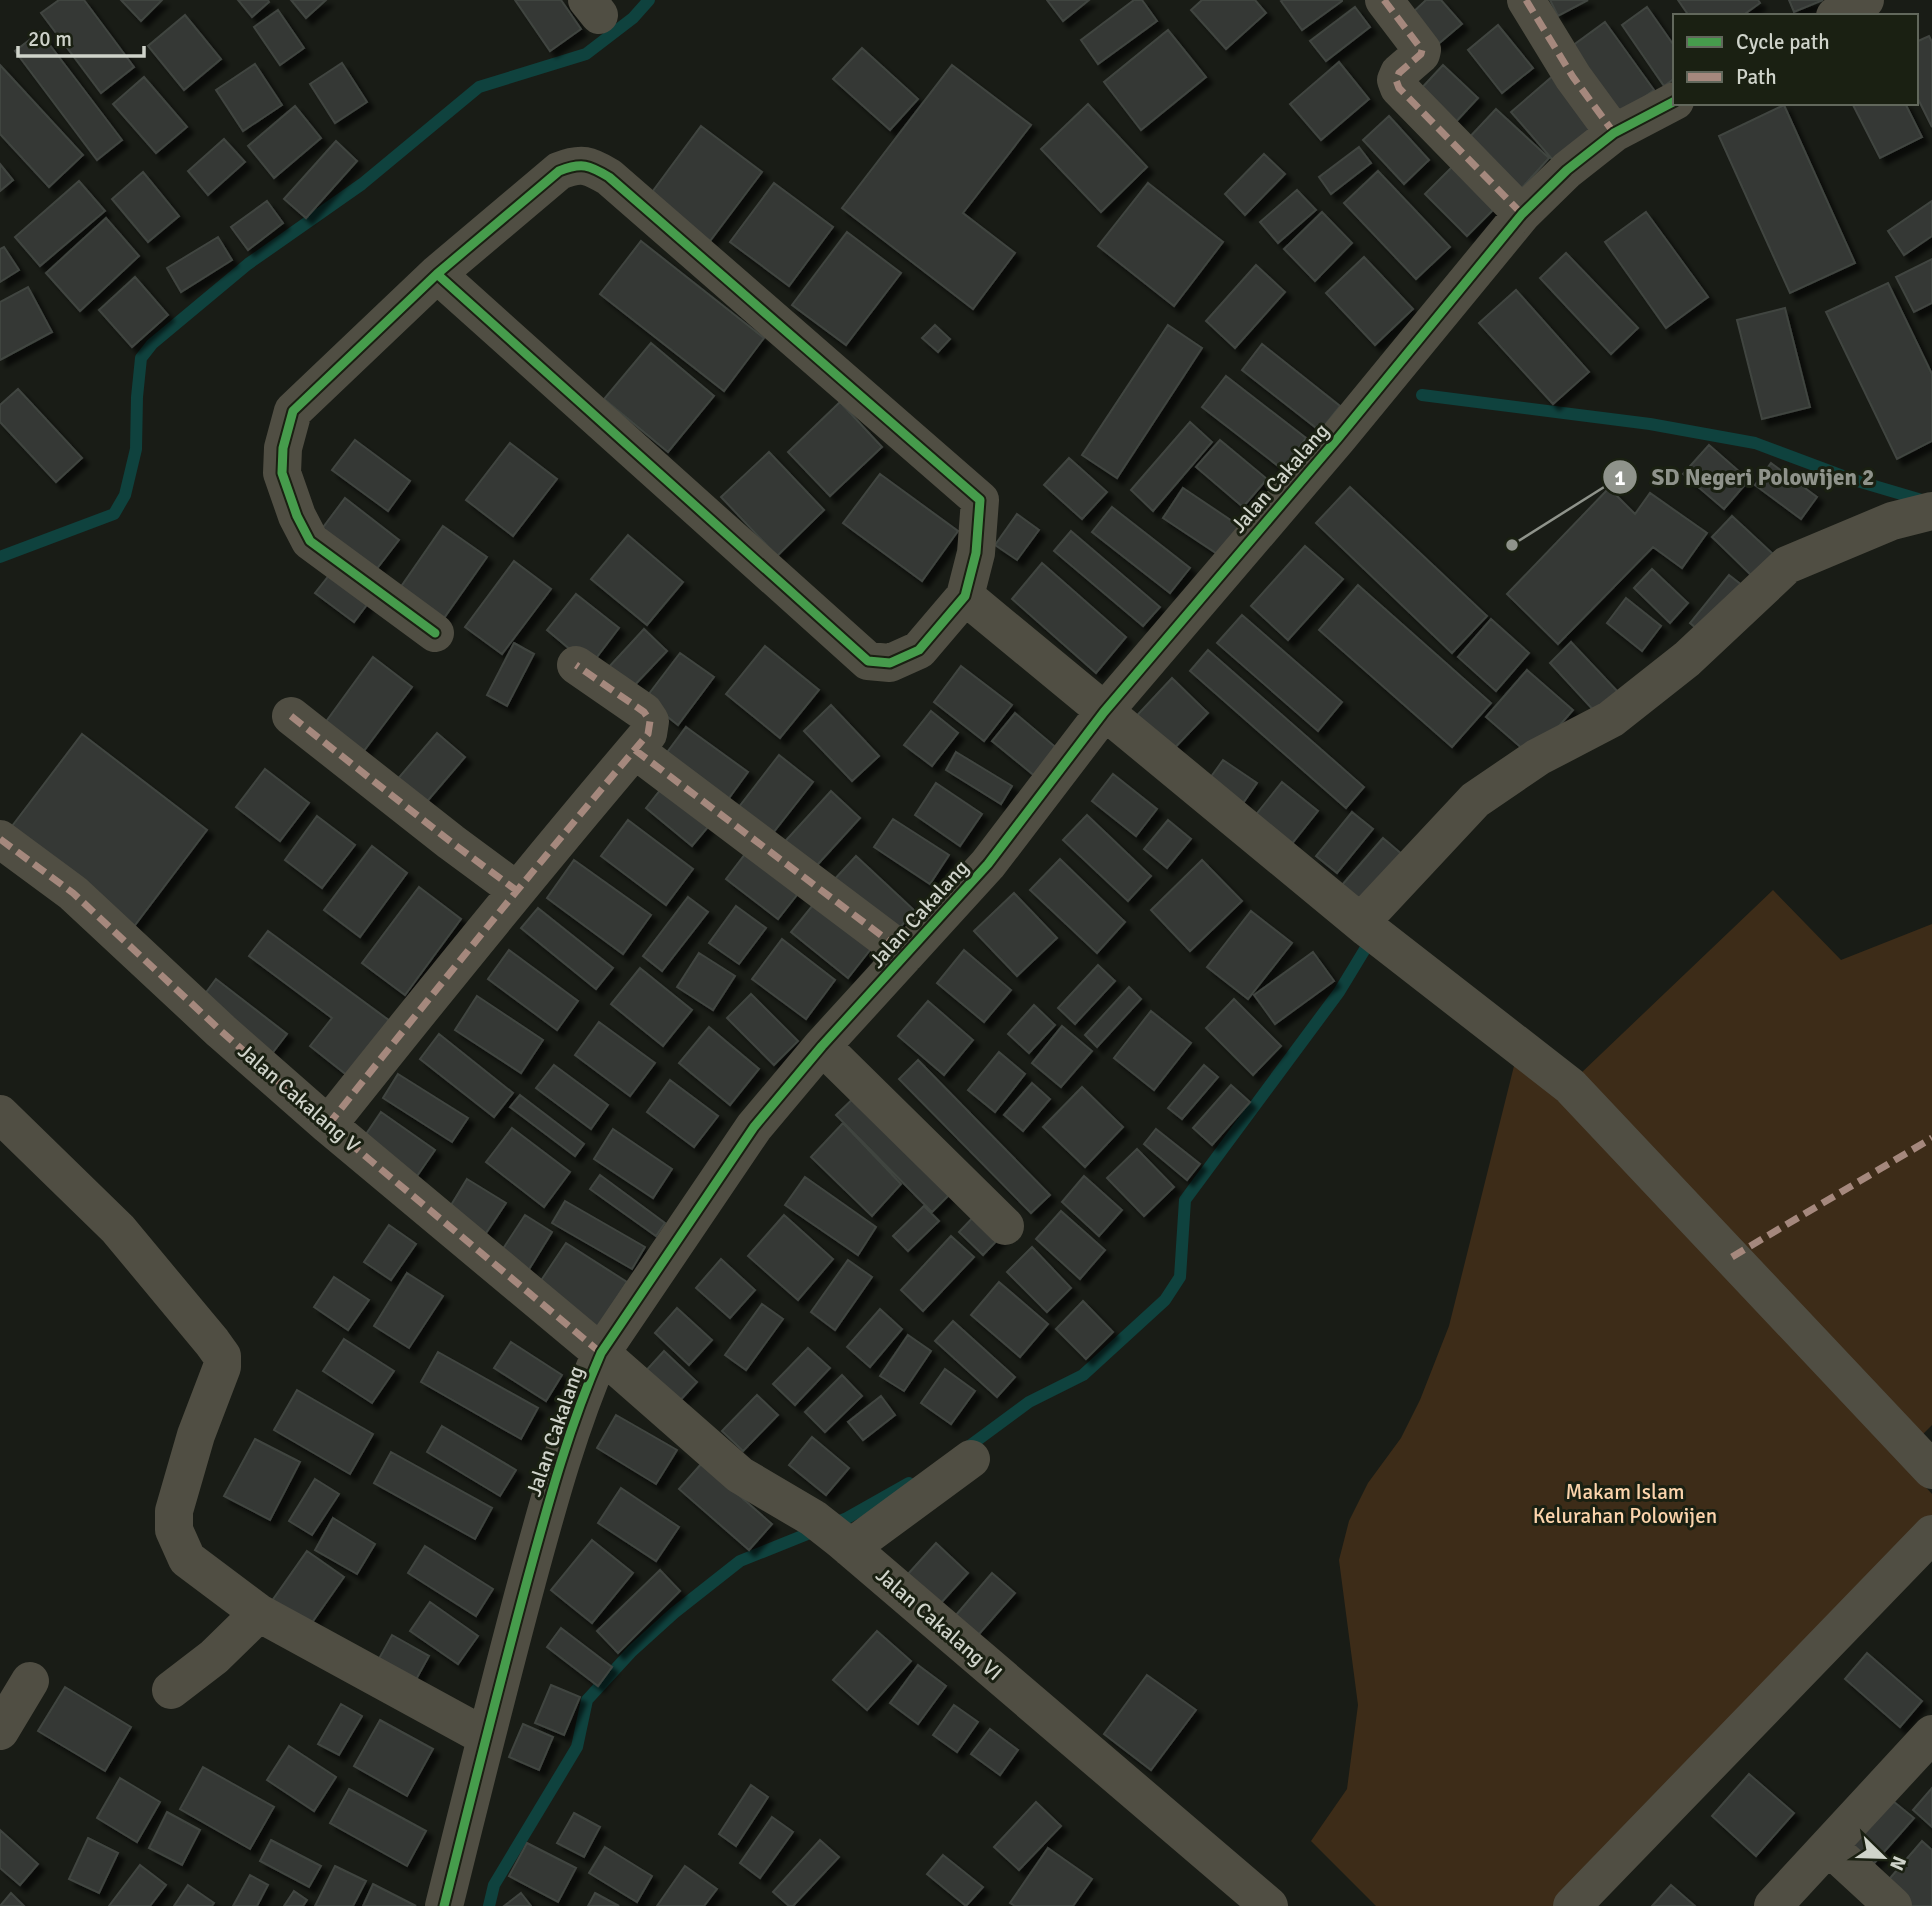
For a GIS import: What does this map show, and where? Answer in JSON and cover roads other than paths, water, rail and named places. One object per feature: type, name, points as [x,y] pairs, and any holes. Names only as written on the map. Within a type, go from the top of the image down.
[{"type":"street","points":[[1384,0],[1422,50],[1421,54],[1399,73],[1396,80],[1399,88],[1522,214]]},
{"type":"street","points":[[1526,0],[1573,77],[1614,133]]},
{"type":"street","points":[[1839,14],[1865,0]]},
{"type":"street","name":"Jalan Cakalang","points":[[444,1906],[549,1500],[585,1390],[601,1353],[754,1127],[822,1046],[988,864],[1104,712],[1338,438],[1522,214],[1567,170],[1614,133],[1673,102]]},
{"type":"street","points":[[435,633],[310,541],[297,516],[282,473],[283,448],[293,411],[437,274],[559,171],[574,165],[590,166],[610,177],[980,500],[976,553],[965,596],[919,650],[890,663],[868,661],[437,274]]},
{"type":"street","points":[[1374,932],[1475,800],[1538,757],[1611,719],[1686,659],[1787,565],[1892,521],[1932,511]]},
{"type":"street","points":[[965,596],[1374,932],[1570,1086],[1932,1470]]},
{"type":"street","points":[[328,1125],[516,890],[578,820],[648,734],[648,715],[576,665]]},
{"type":"street","points":[[291,716],[516,890]]},
{"type":"street","points":[[635,750],[906,954]]},
{"type":"street","name":"Jalan Cakalang V","points":[[0,839],[74,892],[220,1031],[601,1353]]},
{"type":"street","points":[[822,1046],[1005,1226]]},
{"type":"street","points":[[0,1114],[118,1229],[222,1356],[222,1367],[196,1435],[174,1511],[174,1530],[187,1559],[259,1613],[486,1737]]},
{"type":"street","name":"Jalan Cakalang VI","points":[[601,1353],[740,1475],[835,1535],[1269,1906]]},
{"type":"street","points":[[835,1535],[971,1459]]},
{"type":"street","points":[[1572,1906],[1932,1534]]},
{"type":"street","points":[[171,1690],[214,1657],[259,1613]]},
{"type":"street","points":[[0,1731],[30,1681]]},
{"type":"street","points":[[1773,1906],[1932,1734]]},
{"type":"street","points":[[1829,1847],[1893,1906]]},
{"type":"waterway","points":[[0,557],[114,514],[125,495],[136,449],[141,358],[152,344],[248,264],[362,184],[479,87],[586,54],[633,18],[649,0]]},
{"type":"waterway","points":[[1422,395],[1650,424],[1755,443],[1854,480],[1925,501]]},
{"type":"waterway","points":[[964,1450],[1029,1402],[1083,1375],[1165,1300],[1180,1277],[1185,1200],[1339,992],[1373,936]]},
{"type":"waterway","points":[[489,1906],[494,1885],[577,1747],[587,1700],[632,1651],[674,1613],[740,1561],[847,1518],[909,1483]]},
{"type":"place","name":"SD Negeri Polowijen 2","points":[[1512,545]]},
{"type":"park label","name":"Makam Islam Kelurahan Polowijen","points":[[1625,1504]]}]
